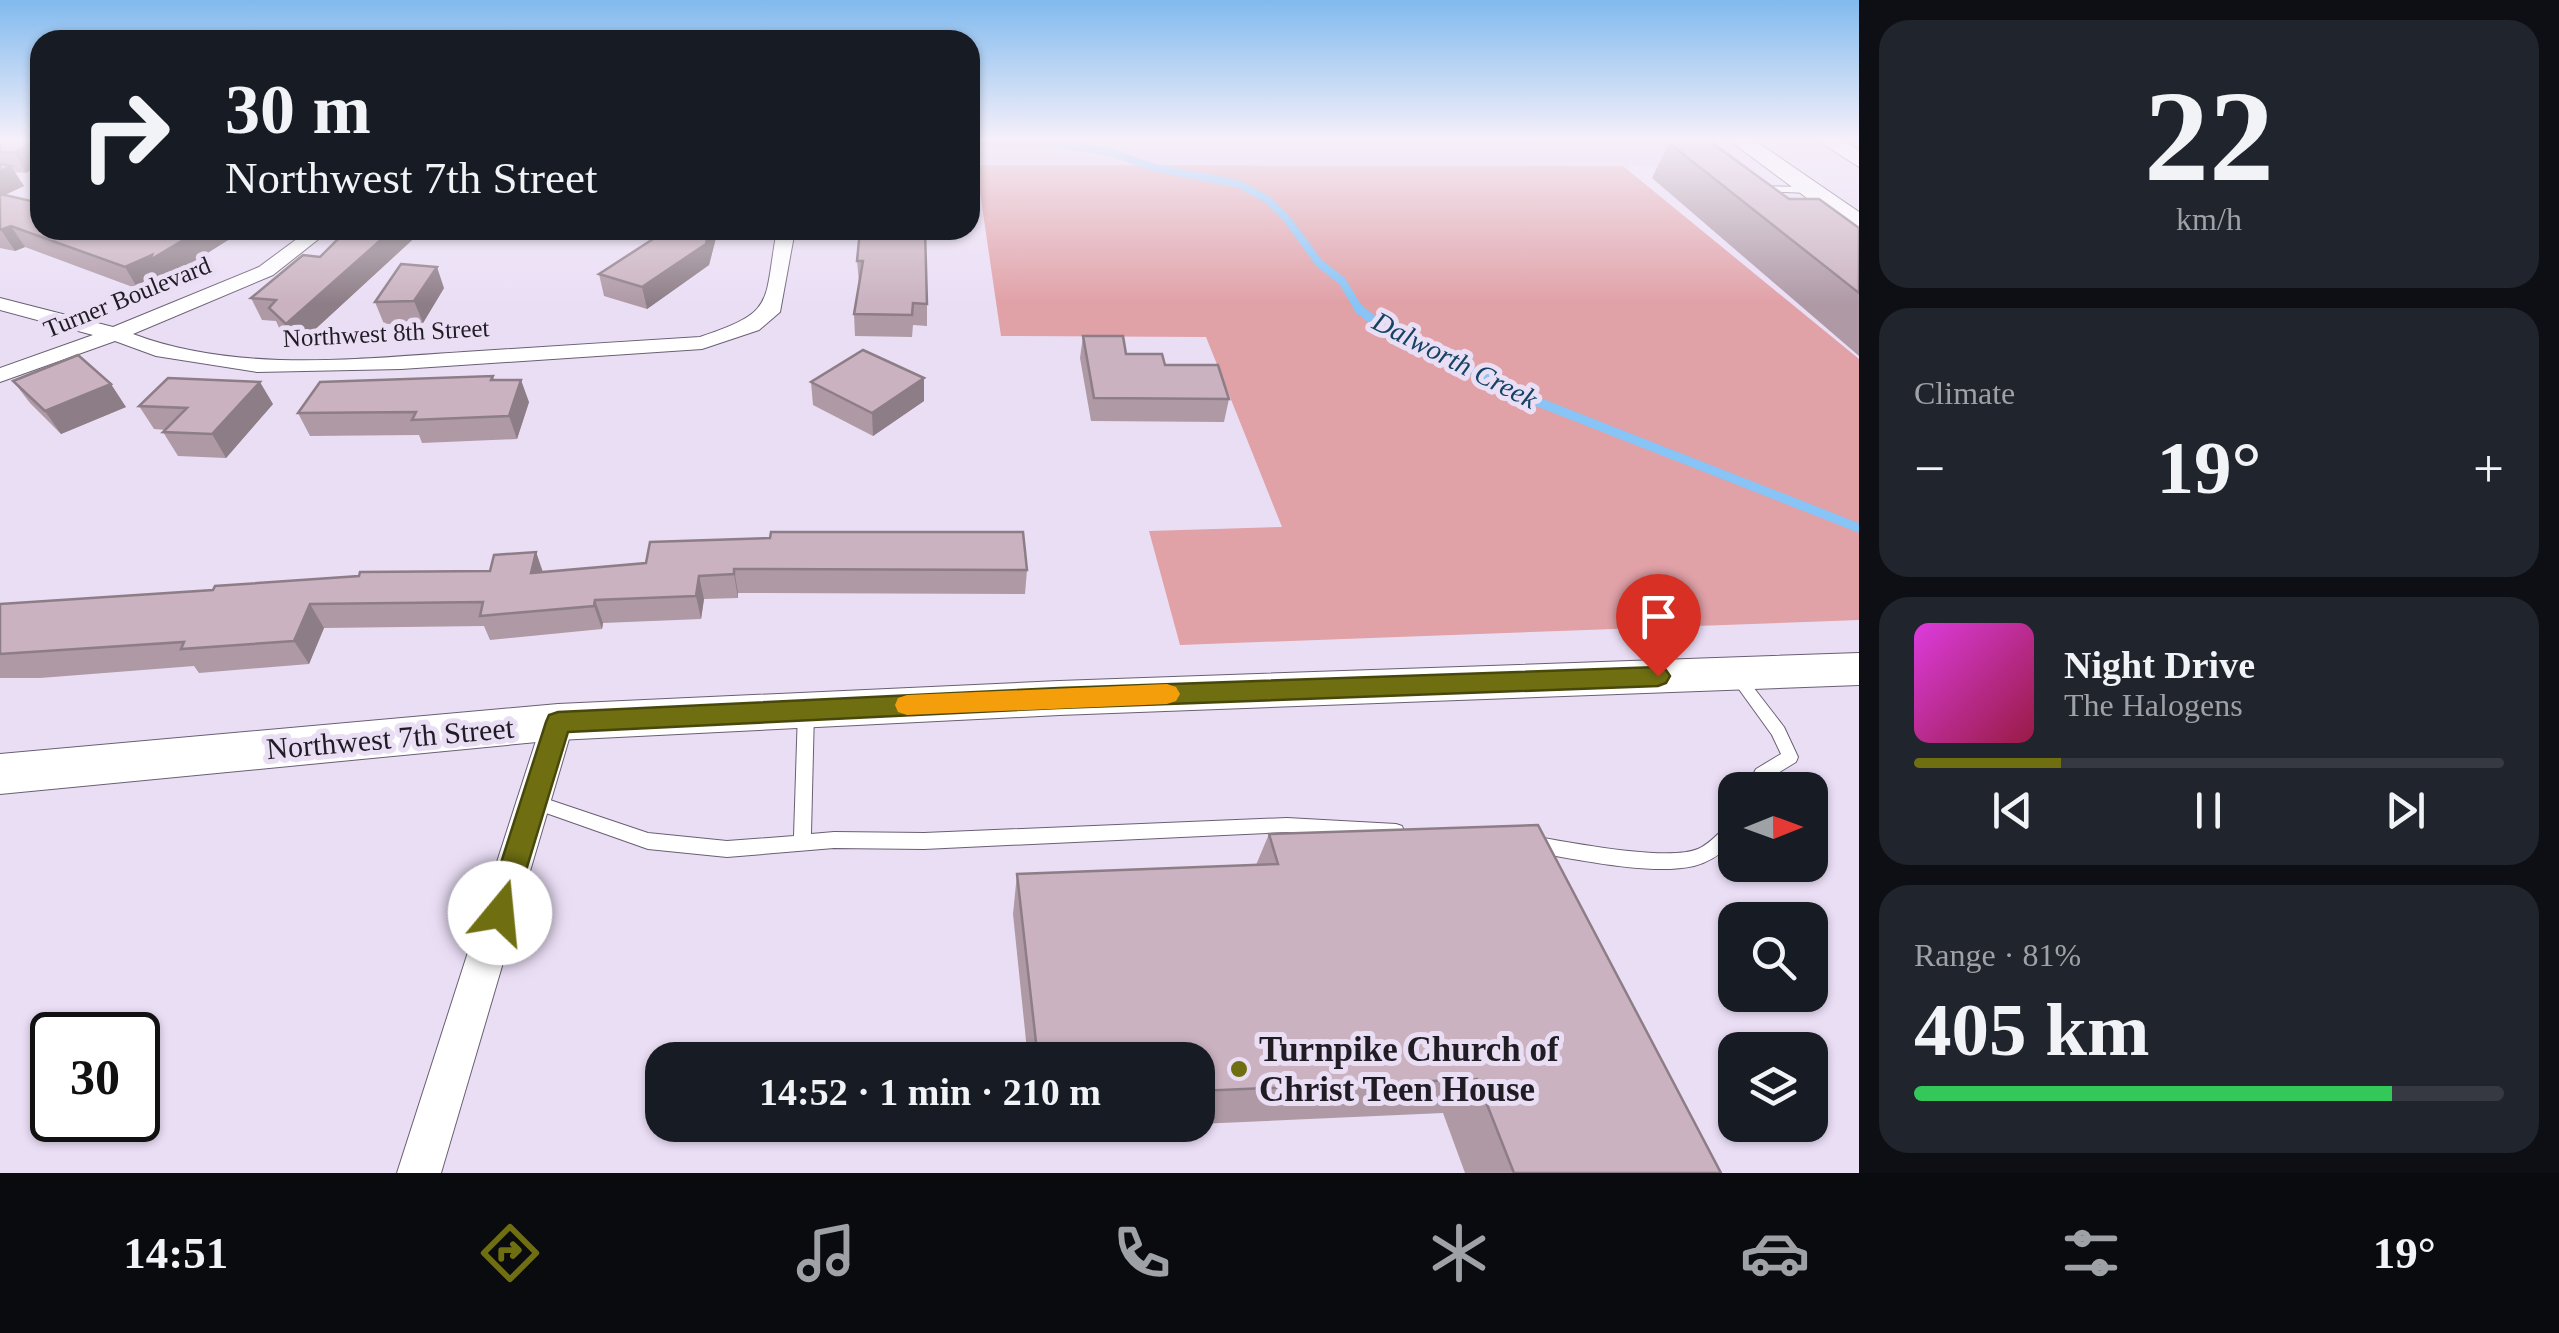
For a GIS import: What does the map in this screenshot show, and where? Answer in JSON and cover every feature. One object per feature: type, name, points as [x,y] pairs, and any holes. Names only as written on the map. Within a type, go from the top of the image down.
[{"type":"street","points":[[1816,195],[1854,228]]},
{"type":"street","name":"Turner Boulevard","points":[[0,376],[266,272],[308,240]]},
{"type":"street","name":"Northwest 8th Street","points":[[0,304],[115,334],[156,350],[257,366],[402,363],[702,343],[752,326],[773,308],[784,240]]},
{"type":"street","name":"Northwest 7th Street","points":[[0,774],[558,722],[1859,669]]},
{"type":"street","points":[[419,1173],[558,722]]},
{"type":"lane","points":[[1734,674],[1778,731],[1790,756],[1765,772]]},
{"type":"lane","points":[[802,843],[806,710]]},
{"type":"lane","points":[[534,802],[648,840],[727,848],[1287,825],[1420,832]]},
{"type":"lane","points":[[1511,841],[1580,852],[1694,859],[1718,844]]},
{"type":"shaded area","points":[[980,195],[1658,195],[1859,359],[1859,620],[1180,645],[1149,531],[1282,527],[1206,337],[1001,336]]},
{"type":"building","points":[[0,195],[30,201],[30,233],[11,226],[0,230]]},
{"type":"building","points":[[1735,195],[1819,199],[1859,228],[1859,293]]},
{"type":"building","points":[[50,240],[183,240],[150,260],[152,255],[125,267]]},
{"type":"building","points":[[337,240],[381,240],[286,324],[269,308],[276,300],[251,298],[303,255],[320,257]]},
{"type":"building","points":[[652,240],[707,240],[642,287],[599,274]]},
{"type":"building","points":[[859,240],[925,240],[927,304],[913,303],[912,315],[854,314],[863,261],[857,261]]},
{"type":"building","points":[[401,264],[437,267],[414,301],[375,302]]},
{"type":"building","points":[[1083,336],[1123,336],[1126,354],[1162,354],[1165,365],[1218,365],[1229,399],[1094,398]]},
{"type":"building","points":[[863,350],[924,378],[872,413],[811,382]]},
{"type":"building","points":[[78,355],[111,384],[45,411],[13,381]]},
{"type":"building","points":[[493,376],[491,380],[521,380],[509,416],[412,420],[416,412],[298,413],[320,382]]},
{"type":"building","points":[[168,378],[260,382],[212,434],[163,432],[187,408],[139,406]]},
{"type":"building","points":[[771,532],[1023,532],[1027,570],[734,569],[734,574],[699,576],[696,596],[595,600],[594,606],[480,616],[483,602],[310,604],[294,641],[181,649],[184,642],[0,654],[0,604],[213,590],[215,586],[359,576],[360,572],[490,571],[494,555],[536,552],[531,573],[646,563],[650,542],[770,538]]},
{"type":"building","points":[[1538,825],[1721,1173],[1514,1173],[1477,1079],[1215,1090],[1215,1042],[1036,1042],[1017,874],[1278,864],[1269,834]]},
{"type":"waterway","name":"Dalworth Creek","points":[[1258,195],[1287,219],[1319,263],[1342,281],[1358,308]]},
{"type":"waterway","name":"Dalworth Creek","points":[[1358,308],[1386,331],[1533,400],[1859,528]]},
{"type":"slow traffic","points":[[907,705],[1167,694]]},
{"type":"place","name":"Turnpike Church of Christ Teen House","points":[[1239,1069]]},
{"type":"route","points":[[500,913],[558,722],[1059,698],[1658,676]]}]
